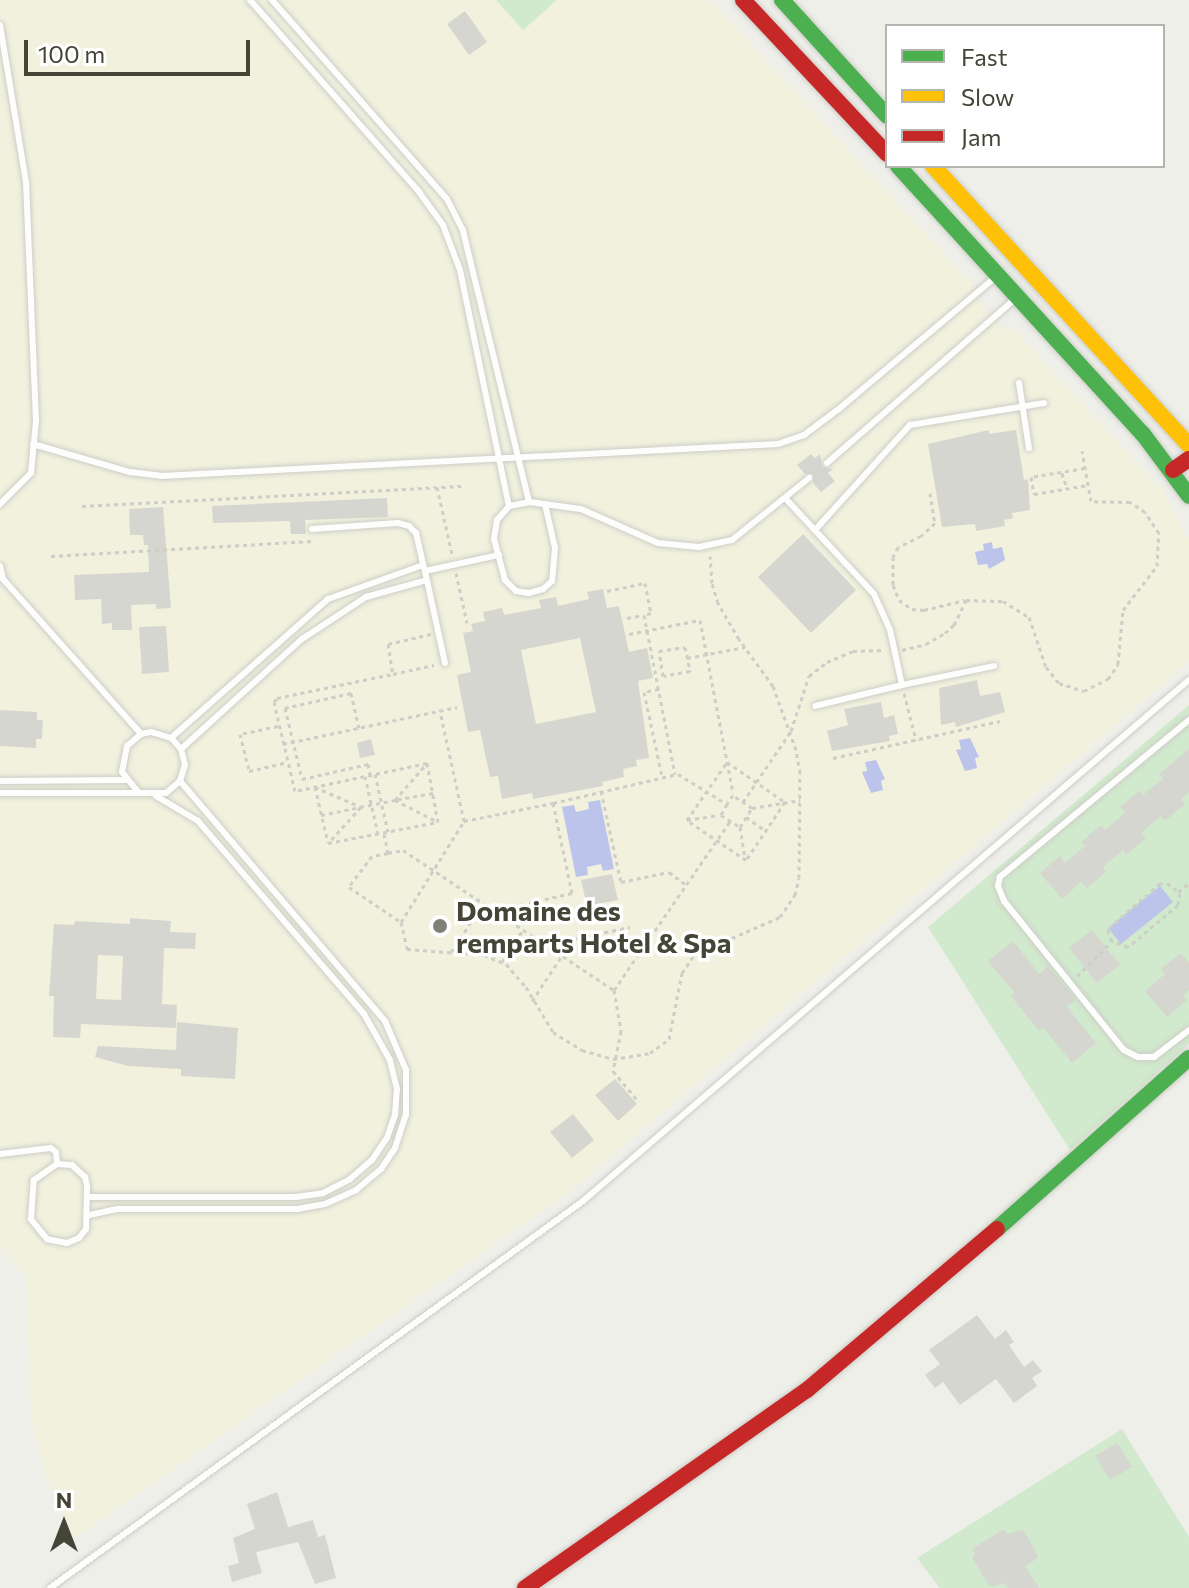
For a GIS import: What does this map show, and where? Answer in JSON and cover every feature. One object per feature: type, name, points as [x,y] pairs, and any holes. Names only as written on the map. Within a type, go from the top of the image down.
[{"type":"street","points":[[743,0],[885,152]]},
{"type":"street","points":[[782,0],[885,114]]},
{"type":"street","points":[[900,168],[1173,470],[1189,496]]},
{"type":"street","points":[[935,168],[1189,445]]},
{"type":"street","points":[[1173,470],[1189,459]]},
{"type":"street","points":[[525,1588],[807,1390],[996,1230],[1189,1058]]},
{"type":"lane","points":[[250,0],[351,114],[443,225],[460,270],[509,506]]},
{"type":"lane","points":[[272,0],[447,199],[463,231],[529,502]]},
{"type":"lane","points":[[0,25],[26,182],[36,421],[31,473],[0,504]]},
{"type":"lane","points":[[351,114],[363,104]]},
{"type":"lane","points":[[33,444],[130,472],[161,476],[793,441],[840,408],[997,276]]},
{"type":"lane","points":[[827,463],[1017,297]]},
{"type":"lane","points":[[1019,383],[1029,448]]},
{"type":"lane","points":[[815,530],[900,432],[910,425],[1044,403]]},
{"type":"lane","points":[[545,504],[555,548],[552,581],[543,589],[529,593],[516,591],[505,580],[494,539],[497,520],[509,506],[529,502],[545,504],[581,509],[658,543],[710,545],[732,540],[809,478]]},
{"type":"lane","points":[[786,499],[874,594],[882,607],[902,685]]},
{"type":"lane","points":[[312,529],[398,523],[409,526],[416,533],[445,663]]},
{"type":"lane","points":[[171,738],[328,599],[424,568],[499,555]]},
{"type":"lane","points":[[0,566],[3,579],[141,734]]},
{"type":"lane","points":[[181,749],[302,639],[366,597],[427,580]]},
{"type":"lane","points":[[815,706],[994,666]]},
{"type":"lane","points":[[50,1588],[583,1201],[1189,680]]},
{"type":"lane","points":[[1189,720],[1000,877],[999,893],[1132,1055],[1154,1057],[1189,1030]]},
{"type":"lane","points":[[138,792],[125,780],[123,754],[141,734],[151,732],[171,738],[181,749],[185,765],[180,781],[166,793],[156,796]]},
{"type":"lane","points":[[0,781],[125,780]]},
{"type":"lane","points":[[89,1215],[118,1209],[297,1209],[325,1204],[365,1184],[395,1148],[408,1103],[402,1054],[385,1021],[180,781]]},
{"type":"lane","points":[[0,793],[138,792],[156,796],[198,821],[379,1035],[394,1075],[395,1115],[381,1149],[350,1179],[323,1193],[296,1197],[88,1197]]},
{"type":"lane","points":[[342,988],[351,980]]},
{"type":"lane","points":[[0,1154],[51,1148],[56,1152],[57,1164]]},
{"type":"lane","points":[[57,1164],[72,1165],[79,1170],[85,1177],[88,1197],[89,1215],[83,1234],[67,1243],[47,1239],[33,1224],[34,1180],[57,1164]]},
{"type":"lane","points":[[217,1198],[217,1209]]},
{"type":"path","points":[[930,493],[935,523],[921,536],[898,547],[893,557],[893,585],[899,600],[912,609],[924,610],[966,600],[1003,601],[1020,609],[1033,625],[1046,667],[1066,688],[1090,690],[1108,679],[1119,659],[1123,610],[1157,566],[1159,533],[1145,512],[1130,502],[1091,501],[1082,451]]},
{"type":"path","points":[[1085,468],[1031,477],[1034,494],[1088,485]]},
{"type":"path","points":[[1062,472],[1067,488]]},
{"type":"path","points":[[82,506],[461,486]]},
{"type":"path","points":[[51,556],[313,541],[312,529]]},
{"type":"path","points":[[614,990],[403,850],[372,856],[349,887],[401,922],[407,949],[484,955],[502,962],[517,974],[553,1032],[563,1040],[613,1059],[650,1053],[669,1039],[682,973],[695,954],[768,924],[788,908],[799,878],[800,773],[791,731],[773,686],[718,603],[712,583],[710,545]]},
{"type":"path","points":[[607,591],[645,583],[651,613],[627,618]]},
{"type":"path","points":[[743,802],[791,731],[809,676],[827,662],[853,651],[895,651],[926,644],[954,625],[966,600]]},
{"type":"path","points":[[644,615],[675,774]]},
{"type":"path","points":[[629,634],[700,620],[733,795],[721,815]]},
{"type":"path","points":[[393,674],[388,644],[438,632]]},
{"type":"path","points":[[685,647],[687,658],[690,671],[663,676],[659,651],[685,647]]},
{"type":"path","points":[[687,658],[745,647]]},
{"type":"path","points":[[427,763],[295,791],[273,706],[277,698],[445,663]]},
{"type":"path","points":[[654,665],[661,664]]},
{"type":"path","points":[[902,685],[916,740]]},
{"type":"path","points":[[659,689],[644,692],[662,777]]},
{"type":"path","points":[[359,728],[351,693],[285,708],[302,779],[368,764],[371,805],[378,834]]},
{"type":"path","points":[[283,744],[457,707]]},
{"type":"path","points":[[401,922],[464,821],[440,711]]},
{"type":"path","points":[[833,758],[1000,721]]},
{"type":"path","points":[[278,726],[240,734],[249,771],[288,762]]},
{"type":"path","points":[[727,762],[785,802]]},
{"type":"path","points":[[687,820],[727,762]]},
{"type":"path","points":[[427,763],[438,822]]},
{"type":"path","points":[[395,800],[427,763]]},
{"type":"path","points":[[464,821],[675,774],[727,804]]},
{"type":"path","points":[[370,775],[382,803],[388,853]]},
{"type":"path","points":[[315,787],[361,807]]},
{"type":"path","points":[[315,787],[328,843]]},
{"type":"path","points":[[601,791],[621,882],[669,872],[686,885]]},
{"type":"path","points":[[321,815],[433,793]]},
{"type":"path","points":[[733,795],[752,808],[800,800]]},
{"type":"path","points":[[395,800],[438,822]]},
{"type":"path","points":[[746,860],[785,802]]},
{"type":"path","points":[[494,911],[572,893],[553,803]]},
{"type":"path","points":[[328,843],[361,807]]},
{"type":"path","points":[[746,860],[740,827],[752,808]]},
{"type":"path","points":[[687,820],[721,815],[740,827]]},
{"type":"path","points":[[746,817],[766,831]]},
{"type":"path","points":[[687,820],[746,860]]},
{"type":"path","points":[[639,1102],[613,1071],[621,1031],[614,990],[730,821]]},
{"type":"path","points":[[328,843],[438,822]]},
{"type":"path","points":[[1161,883],[1167,883],[1178,892],[1181,898],[1178,905],[1128,947],[1112,941],[1109,928],[1161,883]]},
{"type":"path","points":[[1178,892],[1189,883]]},
{"type":"path","points":[[451,952],[483,904]]},
{"type":"path","points":[[532,1001],[573,939],[630,927]]},
{"type":"path","points":[[502,962],[523,930]]},
{"type":"path","points":[[1071,981],[1112,941]]},
{"type":"shaded area","name":"Domaine des remparts Hotel & Spa","points":[[0,0],[711,0],[970,282],[984,308],[1006,331],[1012,327],[1163,491],[1189,540],[1189,662],[572,1190],[74,1539],[46,1477],[31,1420],[26,1277],[0,1246]]},
{"type":"green space","points":[[496,0],[557,0],[523,30]]},
{"type":"green space","points":[[1189,705],[1189,1044],[1070,1150],[928,927]]},
{"type":"green space","points":[[1122,1429],[1189,1537],[1189,1588],[940,1588],[917,1558]]},
{"type":"water","points":[[992,542],[993,549],[1002,547],[1005,560],[989,569],[987,564],[978,565],[975,552],[984,550],[983,544]]},
{"type":"water","points":[[970,738],[979,757],[975,758],[977,768],[965,771],[956,750],[961,749],[959,740]]},
{"type":"water","points":[[876,760],[885,779],[881,781],[883,790],[871,793],[862,772],[867,771],[865,762]]},
{"type":"water","points":[[600,800],[614,869],[603,871],[601,864],[587,867],[588,875],[576,877],[562,807],[574,805],[576,812],[589,809],[588,802]]},
{"type":"water","points":[[1160,886],[1173,902],[1121,944],[1108,928]]},
{"type":"building","points":[[465,11],[487,42],[469,55],[447,24]]},
{"type":"building","points":[[989,430],[989,434],[1016,430],[1024,480],[1028,479],[1030,510],[1012,513],[1013,518],[1004,520],[1005,526],[976,531],[975,524],[942,527],[928,444]]},
{"type":"building","points":[[811,454],[815,458],[820,454],[823,467],[833,469],[828,473],[835,481],[821,492],[813,483],[813,474],[805,474],[797,465]]},
{"type":"building","points":[[387,498],[388,517],[305,520],[306,534],[291,534],[290,521],[213,523],[212,506]]},
{"type":"building","points":[[163,507],[171,608],[156,609],[156,604],[131,605],[132,630],[112,630],[112,623],[102,624],[101,599],[75,600],[74,575],[149,572],[148,545],[144,545],[143,535],[130,535],[129,509]]},
{"type":"building","points":[[803,534],[856,590],[811,633],[758,577]]},
{"type":"building","points":[[603,589],[607,608],[619,606],[629,652],[647,648],[653,678],[638,681],[649,758],[636,760],[637,766],[623,769],[624,777],[602,782],[603,786],[533,799],[532,793],[502,799],[498,776],[490,777],[480,730],[468,732],[457,675],[471,672],[463,633],[473,631],[471,624],[485,621],[483,612],[502,608],[504,615],[541,608],[539,600],[556,597],[558,606],[589,599],[587,592]],"holes":[[[580,638],[596,712],[536,724],[521,650]]]},
{"type":"building","points":[[166,626],[169,672],[142,674],[139,627]]},
{"type":"building","points":[[977,680],[980,696],[1000,692],[1005,712],[956,727],[955,722],[941,725],[939,688]]},
{"type":"building","points":[[881,702],[884,718],[894,715],[898,734],[889,736],[890,741],[832,751],[827,731],[848,725],[844,709]]},
{"type":"building","points":[[0,710],[37,712],[37,720],[43,720],[42,739],[36,739],[36,748],[0,746]]},
{"type":"building","points":[[371,739],[375,755],[360,758],[357,743]]},
{"type":"building","points":[[1189,749],[1189,792],[1181,799],[1185,804],[1165,821],[1161,816],[1141,833],[1146,838],[1126,855],[1123,850],[1103,867],[1106,872],[1087,888],[1081,882],[1062,899],[1040,873],[1060,856],[1065,863],[1085,846],[1081,842],[1101,825],[1105,830],[1125,813],[1120,807],[1139,791],[1143,795],[1163,779],[1159,774]]},
{"type":"building","points":[[612,874],[618,900],[587,906],[581,880]]},
{"type":"building","points":[[130,918],[171,921],[170,932],[196,933],[195,949],[164,948],[162,1004],[177,1005],[176,1028],[81,1024],[80,1038],[53,1037],[54,996],[49,996],[54,924],[74,925],[75,921],[130,924]],"holes":[[[98,955],[123,956],[121,1000],[96,999]]]},
{"type":"building","points":[[1092,930],[1120,965],[1097,983],[1069,948]]},
{"type":"building","points":[[1013,941],[1039,974],[1048,966],[1076,1000],[1067,1007],[1096,1043],[1072,1063],[1043,1027],[1039,1031],[1028,1018],[1011,996],[1015,993],[988,961]]},
{"type":"building","points":[[1181,953],[1189,963],[1189,990],[1183,995],[1187,1000],[1167,1017],[1145,991],[1165,974],[1161,969]]},
{"type":"building","points":[[177,1022],[238,1028],[235,1079],[181,1076],[181,1069],[128,1066],[95,1057],[98,1046],[176,1050]]},
{"type":"building","points":[[615,1079],[637,1104],[618,1121],[595,1095]]},
{"type":"building","points":[[573,1114],[594,1140],[572,1158],[550,1132]]},
{"type":"building","points":[[977,1315],[995,1339],[1006,1330],[1014,1342],[1009,1345],[1024,1367],[1033,1360],[1042,1371],[1032,1378],[1037,1386],[1014,1403],[996,1379],[960,1405],[943,1382],[935,1388],[925,1375],[940,1364],[929,1350]]},
{"type":"building","points":[[1117,1443],[1132,1467],[1110,1480],[1095,1456]]},
{"type":"building","points":[[277,1492],[288,1527],[313,1520],[318,1537],[325,1535],[336,1578],[315,1584],[298,1542],[256,1552],[262,1573],[232,1582],[228,1566],[239,1563],[233,1538],[255,1529],[247,1504]]},
{"type":"building","points":[[1004,1529],[1007,1534],[1023,1530],[1030,1541],[1038,1558],[1025,1566],[1039,1588],[1008,1588],[1005,1583],[990,1587],[972,1558],[975,1554],[972,1549]]},
{"type":"traffic: fast","points":[[782,0],[885,114]]},
{"type":"traffic: fast","points":[[900,168],[1143,434],[1189,496]]},
{"type":"traffic: fast","points":[[997,1229],[1189,1058]]},
{"type":"traffic: slow","points":[[935,168],[1189,445]]},
{"type":"traffic: jam","points":[[743,0],[885,152]]},
{"type":"traffic: jam","points":[[1173,470],[1189,459]]},
{"type":"traffic: jam","points":[[525,1588],[807,1390],[997,1229]]},
{"type":"place","name":"Domaine des remparts Hotel & Spa","points":[[440,926]]}]
